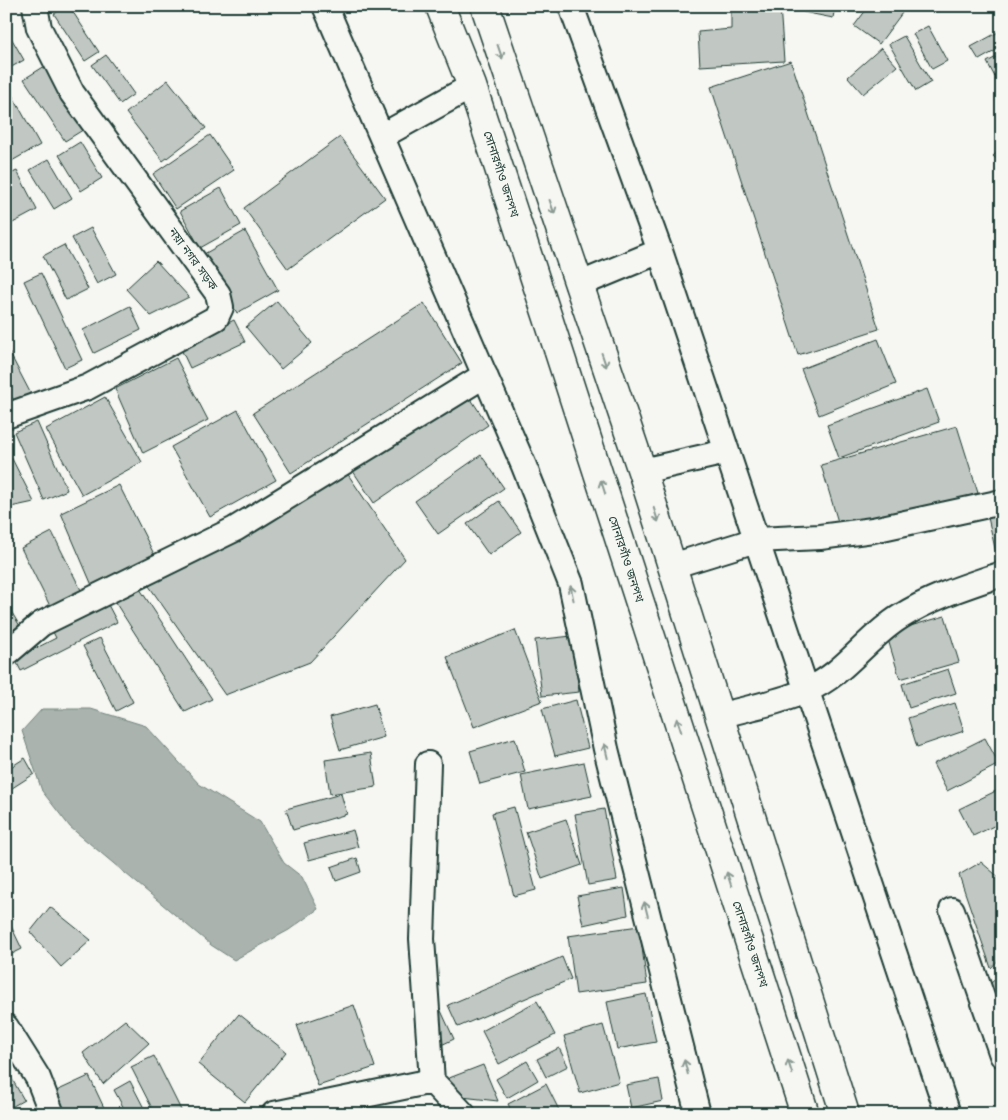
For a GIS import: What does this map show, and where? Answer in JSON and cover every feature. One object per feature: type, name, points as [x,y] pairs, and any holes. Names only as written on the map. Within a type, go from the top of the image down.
[{"type":"main road","name":"সোনারগাঁও জনপথ","points":[[440,6],[472,86],[805,1114]]},
{"type":"main road","points":[[485,6],[642,470],[845,1114]]},
{"type":"street","name":"নয়া নগর সড়ক","points":[[6,416],[88,386],[216,318],[221,306],[218,294],[72,93],[39,28],[35,6]]},
{"type":"street","points":[[325,6],[485,375],[571,584],[606,749],[698,1114]]},
{"type":"street","points":[[571,6],[660,251],[948,1114]]},
{"type":"street","points":[[382,136],[472,86]]},
{"type":"street","points":[[578,285],[660,251]]},
{"type":"street","points":[[6,654],[41,624],[235,530],[485,375]]},
{"type":"street","points":[[642,470],[726,452]]},
{"type":"street","points":[[672,566],[756,540],[820,537],[873,530],[1002,502]]},
{"type":"street","points":[[719,716],[807,691],[838,673],[866,645],[899,617],[956,589],[1002,574]]},
{"type":"street","points":[[428,764],[422,939],[432,1081],[463,1114]]},
{"type":"street","points":[[952,910],[1002,1055]]},
{"type":"street","points":[[6,1028],[38,1078],[52,1114]]},
{"type":"street","points":[[274,1114],[432,1081]]},
{"type":"shaded area","points":[[42,709],[91,709],[146,726],[199,784],[260,822],[284,863],[302,877],[318,909],[289,930],[234,960],[211,945],[70,827],[42,791],[22,731]]},
{"type":"building","points":[[69,6],[99,52],[85,61],[54,14]]},
{"type":"building","points":[[731,6],[780,6],[784,61],[700,66],[698,32],[731,29]]},
{"type":"building","points":[[804,6],[835,6],[833,18],[803,12]]},
{"type":"building","points":[[869,6],[894,6],[902,13],[879,44],[854,26]]},
{"type":"building","points":[[928,26],[947,61],[932,69],[913,34]]},
{"type":"building","points":[[6,29],[24,60],[6,70]]},
{"type":"building","points":[[1002,30],[1002,47],[979,60],[971,47]]},
{"type":"building","points":[[904,36],[931,82],[916,91],[889,44]]},
{"type":"building","points":[[881,48],[897,66],[863,94],[848,77]]},
{"type":"building","points":[[1002,54],[1002,73],[995,77],[987,62]]},
{"type":"building","points":[[106,55],[134,94],[120,104],[92,65]]},
{"type":"building","points":[[791,61],[879,329],[798,355],[711,87]]},
{"type":"building","points":[[45,66],[86,128],[65,141],[24,79]]},
{"type":"building","points":[[168,80],[206,128],[163,161],[126,113]]},
{"type":"building","points":[[11,93],[40,145],[10,162],[6,155],[6,95]]},
{"type":"building","points":[[210,135],[234,170],[176,209],[153,174]]},
{"type":"building","points":[[340,137],[385,198],[288,269],[244,208]]},
{"type":"building","points":[[80,142],[102,178],[81,191],[59,155]]},
{"type":"building","points":[[1002,148],[1002,164],[993,156]]},
{"type":"building","points":[[49,159],[72,198],[54,209],[30,170]]},
{"type":"building","points":[[17,171],[37,210],[9,225],[6,219],[6,176]]},
{"type":"building","points":[[221,188],[241,225],[200,248],[180,211]]},
{"type":"building","points":[[91,228],[116,274],[97,284],[72,238]]},
{"type":"building","points":[[245,231],[278,290],[237,313],[204,254]]},
{"type":"building","points":[[64,245],[88,289],[66,300],[43,256]]},
{"type":"building","points":[[156,261],[189,297],[151,316],[126,289]]},
{"type":"building","points":[[41,273],[82,360],[65,368],[24,281]]},
{"type":"building","points":[[277,301],[312,343],[281,369],[246,327]]},
{"type":"building","points":[[424,303],[462,363],[291,473],[253,413]]},
{"type":"building","points":[[130,306],[141,330],[94,353],[83,330]]},
{"type":"building","points":[[234,320],[245,342],[190,368],[180,347]]},
{"type":"building","points":[[878,339],[896,384],[819,415],[801,369]]},
{"type":"building","points":[[6,346],[32,396],[16,405],[6,386]]},
{"type":"building","points":[[176,358],[208,420],[143,453],[115,389]]},
{"type":"building","points":[[927,389],[939,422],[839,458],[827,425]]},
{"type":"building","points":[[465,390],[488,425],[374,503],[351,468]]},
{"type":"building","points":[[105,397],[142,462],[82,495],[46,429]]},
{"type":"building","points":[[238,410],[276,480],[210,517],[171,447]]},
{"type":"building","points":[[37,422],[67,490],[44,500],[14,432]]},
{"type":"building","points":[[957,426],[978,493],[909,515],[841,532],[821,465]]},
{"type":"building","points":[[6,447],[34,502],[6,508]]},
{"type":"building","points":[[481,455],[504,488],[438,534],[415,501]]},
{"type":"building","points":[[343,467],[405,559],[310,662],[225,695],[149,586]]},
{"type":"building","points":[[119,485],[157,560],[94,590],[61,513]]},
{"type":"building","points":[[499,501],[521,532],[489,555],[467,524]]},
{"type":"building","points":[[1002,510],[1002,565],[999,566],[987,513]]},
{"type":"building","points":[[52,532],[82,592],[51,608],[21,548]]},
{"type":"building","points":[[140,589],[212,699],[185,712],[115,602]]},
{"type":"building","points":[[106,601],[117,622],[21,671],[15,659],[56,638],[51,628]]},
{"type":"building","points":[[6,603],[26,636],[6,653]]},
{"type":"building","points":[[945,616],[959,662],[900,679],[886,633]]},
{"type":"building","points":[[515,630],[542,701],[474,727],[447,657]]},
{"type":"building","points":[[572,636],[579,692],[542,696],[535,640]]},
{"type":"building","points":[[100,638],[133,702],[116,711],[83,646]]},
{"type":"building","points":[[948,669],[956,693],[909,708],[902,684]]},
{"type":"building","points":[[576,700],[588,748],[555,756],[542,709]]},
{"type":"building","points":[[955,703],[964,731],[917,747],[908,718]]},
{"type":"building","points":[[375,704],[384,737],[340,750],[330,717]]},
{"type":"building","points":[[515,738],[525,772],[480,784],[470,751]]},
{"type":"building","points":[[985,738],[999,764],[947,791],[933,764]]},
{"type":"building","points":[[371,753],[376,787],[330,794],[325,760]]},
{"type":"building","points":[[25,758],[34,774],[6,792],[6,770]]},
{"type":"building","points":[[584,762],[592,796],[528,809],[521,775]]},
{"type":"building","points":[[1002,788],[1002,822],[973,836],[959,809]]},
{"type":"building","points":[[341,794],[347,814],[293,830],[286,809]]},
{"type":"building","points":[[514,807],[536,890],[514,896],[492,813]]},
{"type":"building","points":[[604,809],[617,880],[588,885],[575,814]]},
{"type":"building","points":[[566,819],[582,865],[542,879],[526,832]]},
{"type":"building","points":[[353,830],[358,847],[309,860],[304,843]]},
{"type":"building","points":[[357,858],[361,872],[336,881],[331,867]]},
{"type":"building","points":[[981,862],[1002,880],[1002,956],[991,968],[959,875]]},
{"type":"building","points":[[624,888],[628,915],[583,925],[577,896]]},
{"type":"building","points":[[50,907],[91,940],[61,967],[30,932]]},
{"type":"building","points":[[11,926],[22,949],[6,957],[6,928]]},
{"type":"building","points":[[639,926],[647,984],[576,994],[568,936]]},
{"type":"building","points":[[562,957],[571,979],[458,1027],[448,1005]]},
{"type":"building","points":[[1002,973],[1002,1003],[990,984]]},
{"type":"building","points":[[646,994],[656,1042],[617,1049],[607,1002]]},
{"type":"building","points":[[537,1001],[555,1035],[499,1064],[482,1031]]},
{"type":"building","points":[[437,1002],[454,1039],[437,1047]]},
{"type":"building","points":[[354,1005],[375,1067],[318,1086],[297,1025]]},
{"type":"building","points":[[239,1014],[286,1052],[245,1102],[198,1064]]},
{"type":"building","points":[[125,1020],[149,1043],[103,1084],[83,1053]]},
{"type":"building","points":[[603,1025],[619,1082],[580,1093],[564,1036]]},
{"type":"building","points":[[559,1048],[568,1066],[546,1077],[537,1059]]},
{"type":"building","points":[[154,1056],[183,1114],[155,1114],[131,1067]]},
{"type":"building","points":[[527,1061],[538,1080],[507,1098],[496,1079]]},
{"type":"building","points":[[483,1065],[498,1101],[462,1097],[444,1080]]},
{"type":"building","points":[[8,1072],[24,1100],[6,1110],[6,1074]]},
{"type":"building","points":[[89,1076],[107,1114],[60,1114],[50,1094]]},
{"type":"building","points":[[659,1079],[663,1101],[631,1108],[626,1085]]},
{"type":"building","points":[[130,1081],[147,1114],[127,1114],[114,1090]]},
{"type":"building","points":[[546,1084],[561,1114],[513,1114],[508,1104]]}]
